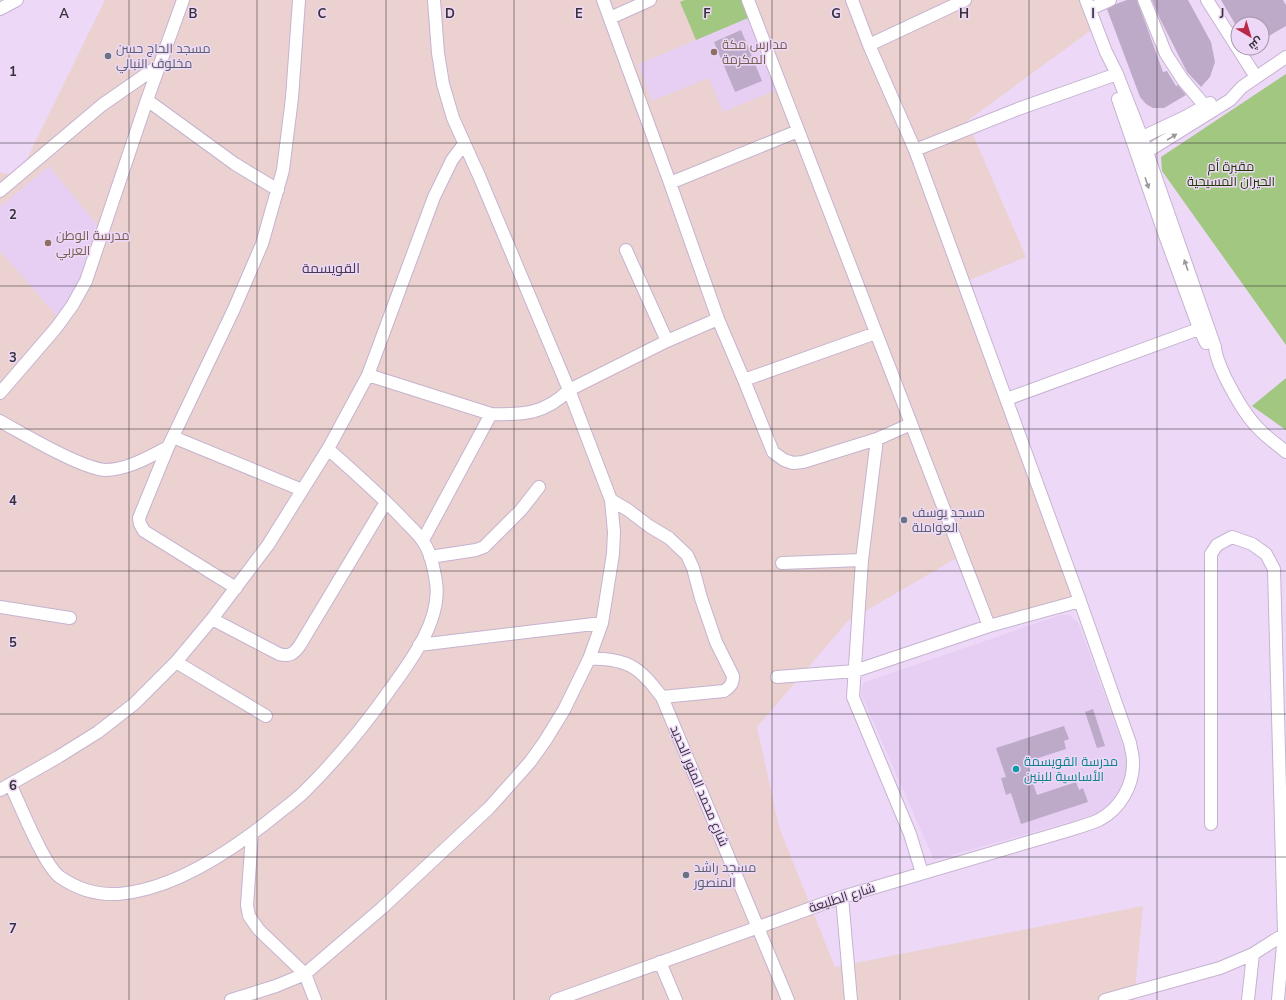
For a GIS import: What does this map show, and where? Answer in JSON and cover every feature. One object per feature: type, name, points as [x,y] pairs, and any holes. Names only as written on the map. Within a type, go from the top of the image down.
[{"type":"street","points":[[0,9],[17,0]]},
{"type":"street","points":[[0,393],[56,328],[72,306],[86,281],[182,0]]},
{"type":"street","points":[[236,588],[144,531],[140,524],[139,518],[171,442],[234,309],[262,244],[283,170],[292,98],[299,0]]},
{"type":"street","points":[[231,1000],[276,986],[305,974],[382,908],[489,808],[530,762],[564,710],[590,659],[602,623],[613,554],[614,532],[611,500],[569,390],[480,178],[453,118],[443,84],[438,53],[434,0]]},
{"type":"street","points":[[603,0],[718,319],[773,452],[784,460],[793,463],[803,462],[877,439],[911,424]]},
{"type":"street","points":[[610,18],[650,0]]},
{"type":"street","points":[[748,0],[989,626]]},
{"type":"street","points":[[777,677],[855,671],[989,626],[1080,601],[915,150],[869,45],[852,0]]},
{"type":"street","points":[[869,45],[965,0]]},
{"type":"street","points":[[1110,0],[1088,5],[1143,154],[1163,230],[1203,327],[1209,350],[1215,355],[1237,400],[1248,417],[1262,432],[1286,452]]},
{"type":"street","points":[[1144,0],[1166,54],[1183,80],[1205,106]]},
{"type":"street","points":[[1207,0],[1256,77]]},
{"type":"street","points":[[1143,154],[1230,100],[1256,77],[1286,57]]},
{"type":"street","points":[[0,191],[102,105],[161,64]]},
{"type":"street","points":[[915,150],[1018,109],[1114,76]]},
{"type":"street","points":[[1137,139],[1185,117],[1227,92],[1242,88]]},
{"type":"street","points":[[147,100],[235,164],[278,190]]},
{"type":"street","points":[[670,183],[798,130]]},
{"type":"street","points":[[328,448],[386,502],[423,540],[430,557],[436,581],[437,594],[433,616],[419,645],[397,680],[364,726],[342,752],[303,793],[252,834],[208,863],[163,884],[137,891],[117,894],[92,892],[58,876],[50,866],[5,787],[98,732],[134,704],[176,662],[212,620],[268,545],[328,448],[368,375],[434,196],[452,160],[464,144]]},
{"type":"street","points":[[626,250],[667,341]]},
{"type":"street","points":[[368,375],[491,414],[533,412],[549,406],[560,399],[569,390],[667,341],[718,319]]},
{"type":"street","points":[[1007,399],[1203,327]]},
{"type":"street","points":[[744,380],[876,333]]},
{"type":"street","points":[[423,540],[491,414]]},
{"type":"street","points":[[0,422],[58,453],[92,468],[106,470],[122,467],[146,458],[171,442]]},
{"type":"street","points":[[877,439],[862,560],[853,697],[910,834],[922,873]]},
{"type":"street","points":[[171,442],[302,490]]},
{"type":"street","points":[[430,557],[476,550],[484,547],[521,510],[538,487]]},
{"type":"street","points":[[611,500],[669,538],[687,555],[693,568],[701,598],[716,642],[734,676],[731,686],[724,691],[662,697]]},
{"type":"street","points":[[212,620],[279,654],[285,656],[295,652],[386,502]]},
{"type":"street","points":[[1211,824],[1211,554],[1217,546],[1232,537],[1252,544],[1266,554],[1274,569],[1285,934],[1278,1000]]},
{"type":"street","points":[[782,563],[862,560]]},
{"type":"street","name":"شارع الطليعة","points":[[556,1000],[842,896],[1063,832],[1099,820],[1115,808],[1125,796],[1131,777],[1133,762],[1130,743],[1080,601]]},
{"type":"street","points":[[0,607],[70,618]]},
{"type":"street","points":[[419,645],[602,623]]},
{"type":"street","name":"شارع محمد المنور الحديد","points":[[590,659],[606,658],[624,663],[644,675],[662,697],[708,806],[756,927],[788,1000]]},
{"type":"street","points":[[176,662],[266,716]]},
{"type":"street","points":[[252,834],[248,905],[249,916],[259,930],[305,974],[315,1000]]},
{"type":"street","points":[[842,896],[851,1000]]},
{"type":"street","points":[[1105,1000],[1120,998],[1220,968],[1253,954],[1285,934]]},
{"type":"street","points":[[1248,1000],[1253,954]]},
{"type":"street","points":[[660,962],[676,1000]]},
{"type":"shaded area","points":[[105,0],[1084,0],[1094,28],[967,121],[1026,257],[967,281],[1083,598],[993,626],[962,555],[848,621],[757,727],[779,827],[835,967],[1143,906],[1134,1000],[0,1000],[0,172],[18,177]]},
{"type":"shaded area","name":"مدارس مكة المكرمة","points":[[685,0],[741,0],[776,90],[723,112],[709,78],[652,101],[638,64],[696,40],[680,2]]},
{"type":"shaded area","name":"مدرسة الوطن العربي","points":[[49,166],[99,227],[80,283],[57,316],[0,251],[0,207]]},
{"type":"shaded area","points":[[1060,615],[1069,615],[1078,622],[1129,762],[1127,777],[1116,799],[1105,810],[1098,814],[934,860],[861,694],[862,687],[865,682]]},
{"type":"green space","points":[[685,0],[741,0],[748,18],[696,40],[680,2]]},
{"type":"green space","name":"مقبرة أم الحيران المسيحية","points":[[1286,74],[1286,345],[1162,171],[1161,157]]},
{"type":"green space","points":[[1286,378],[1286,430],[1252,406]]},
{"type":"building","points":[[1127,0],[1137,0],[1163,72],[1167,71],[1176,86],[1178,85],[1186,95],[1164,108],[1153,108],[1146,104],[1140,97],[1107,9]]},
{"type":"building","points":[[1152,0],[1188,0],[1211,42],[1215,62],[1210,77],[1201,87],[1187,72]]},
{"type":"building","points":[[1221,0],[1283,0],[1286,5],[1286,26],[1270,35],[1270,16],[1230,16]]},
{"type":"building","points":[[741,30],[762,81],[735,92],[714,42]]},
{"type":"building","points":[[1093,709],[1105,746],[1097,748],[1085,712]]},
{"type":"building","name":"مدرسة القويسمة الأساسية للبنين","points":[[1064,726],[1069,739],[1064,741],[1066,749],[1026,762],[1037,795],[1076,782],[1079,790],[1083,788],[1088,802],[1021,824],[1011,793],[1006,795],[1001,778],[1006,777],[996,748]]},
{"type":"place","name":"مدارس مكة المكرمة","points":[[714,52]]},
{"type":"place","name":"مسجد الحاج حسن مخلوف النبالي","points":[[108,56]]},
{"type":"place","name":"مدرسة الوطن العربي","points":[[48,243]]},
{"type":"place","name":"مسجد يوسف العواملة","points":[[904,520]]},
{"type":"place","name":"مدرسة القويسمة الأساسية للبنين","points":[[1016,769]]},
{"type":"place","name":"مسجد راشد المنصور","points":[[686,875]]},
{"type":"district","name":"القويسمة","points":[[331,268]]}]
